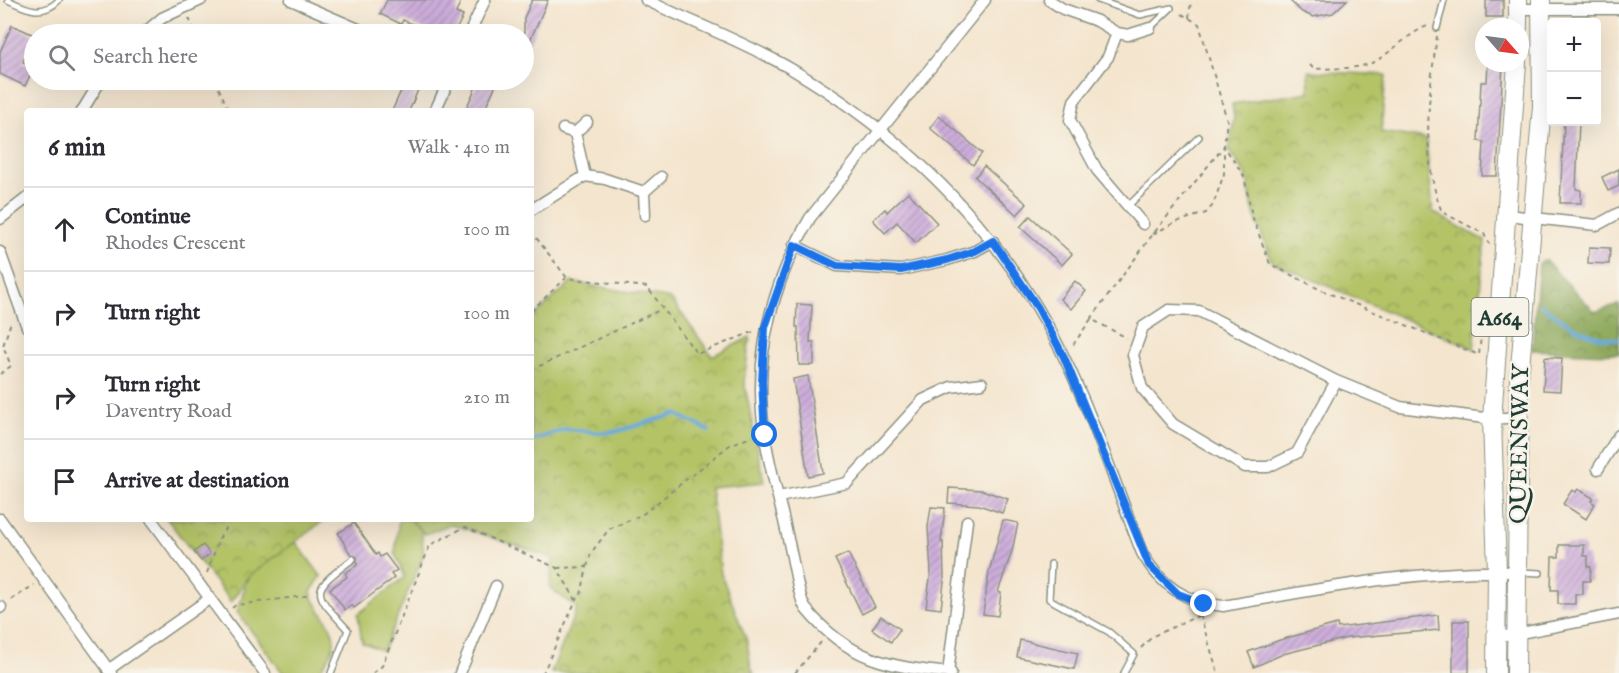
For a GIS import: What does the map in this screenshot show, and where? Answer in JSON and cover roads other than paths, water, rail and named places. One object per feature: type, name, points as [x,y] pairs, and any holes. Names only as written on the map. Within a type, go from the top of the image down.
[{"type":"highway","name":"QUEENSWAY","points":[[1516,673],[1519,417],[1542,106],[1541,4]]},
{"type":"highway","name":"QUEENSWAY","points":[[1496,673],[1497,571],[1492,419],[1516,72]]},
{"type":"street","points":[[155,24],[162,18],[201,0]]},
{"type":"street","points":[[291,0],[347,24]]},
{"type":"street","points":[[474,24],[485,0]]},
{"type":"street","points":[[646,0],[790,69],[845,102],[882,130],[974,216],[1038,308],[1064,357],[1142,553],[1159,578],[1187,599],[1223,606],[1356,581],[1497,571],[1516,572]]},
{"type":"street","points":[[967,521],[949,673],[895,667],[847,648],[804,608],[765,435],[762,382],[765,327],[794,245],[810,218],[985,0]]},
{"type":"street","points":[[1049,0],[1063,9],[1097,21],[1118,33],[1128,34],[1150,28]]},
{"type":"street","points":[[1518,12],[1541,4],[1619,9]]},
{"type":"street","points":[[1118,33],[1108,57],[1074,101],[1070,120],[1097,170],[1143,224]]},
{"type":"street","points":[[84,108],[95,90]]},
{"type":"street","points":[[436,108],[444,90]]},
{"type":"street","points":[[575,133],[587,122]]},
{"type":"street","points":[[563,129],[575,133]]},
{"type":"street","points":[[575,133],[585,176]]},
{"type":"street","points":[[534,208],[585,176],[605,179],[644,192]]},
{"type":"street","points":[[644,192],[661,177]]},
{"type":"street","points":[[644,192],[645,215]]},
{"type":"street","points":[[0,219],[24,200]]},
{"type":"street","points":[[1507,215],[1597,225],[1619,213]]},
{"type":"street","points":[[794,245],[837,266],[901,270],[947,260],[975,251],[993,241]]},
{"type":"street","points":[[0,252],[24,319]]},
{"type":"street","points":[[1336,381],[1297,453],[1268,467],[1245,467],[1173,424],[1142,388],[1134,355],[1143,327],[1169,310],[1199,311],[1336,381],[1400,407],[1492,419],[1519,417]]},
{"type":"street","points":[[779,497],[847,483],[923,400],[951,387],[982,383]]},
{"type":"street","points":[[1598,470],[1618,438]]},
{"type":"street","points":[[0,519],[45,578],[110,672],[209,598]]},
{"type":"street","points":[[153,522],[265,673]]},
{"type":"street","points":[[460,673],[496,586]]},
{"type":"street","points":[[1495,638],[1619,614]]},
{"type":"lane","points":[[8,0],[26,9],[43,10],[59,0]]},
{"type":"lane","points":[[1098,0],[1140,15],[1171,8],[1150,28]]},
{"type":"lane","points":[[1437,28],[1444,0]]},
{"type":"lane","points":[[1128,206],[1199,137]]},
{"type":"lane","points":[[331,673],[348,630],[319,596],[319,590],[325,580],[353,559]]},
{"type":"lane","points":[[1051,564],[1049,599],[1109,632],[1134,654],[1124,673]]},
{"type":"lane","points":[[1516,572],[1540,573]]},
{"type":"waterway","points":[[1541,305],[1587,333],[1619,339]]},
{"type":"waterway","points":[[534,440],[566,429],[602,433],[618,431],[676,414],[709,431]]}]
